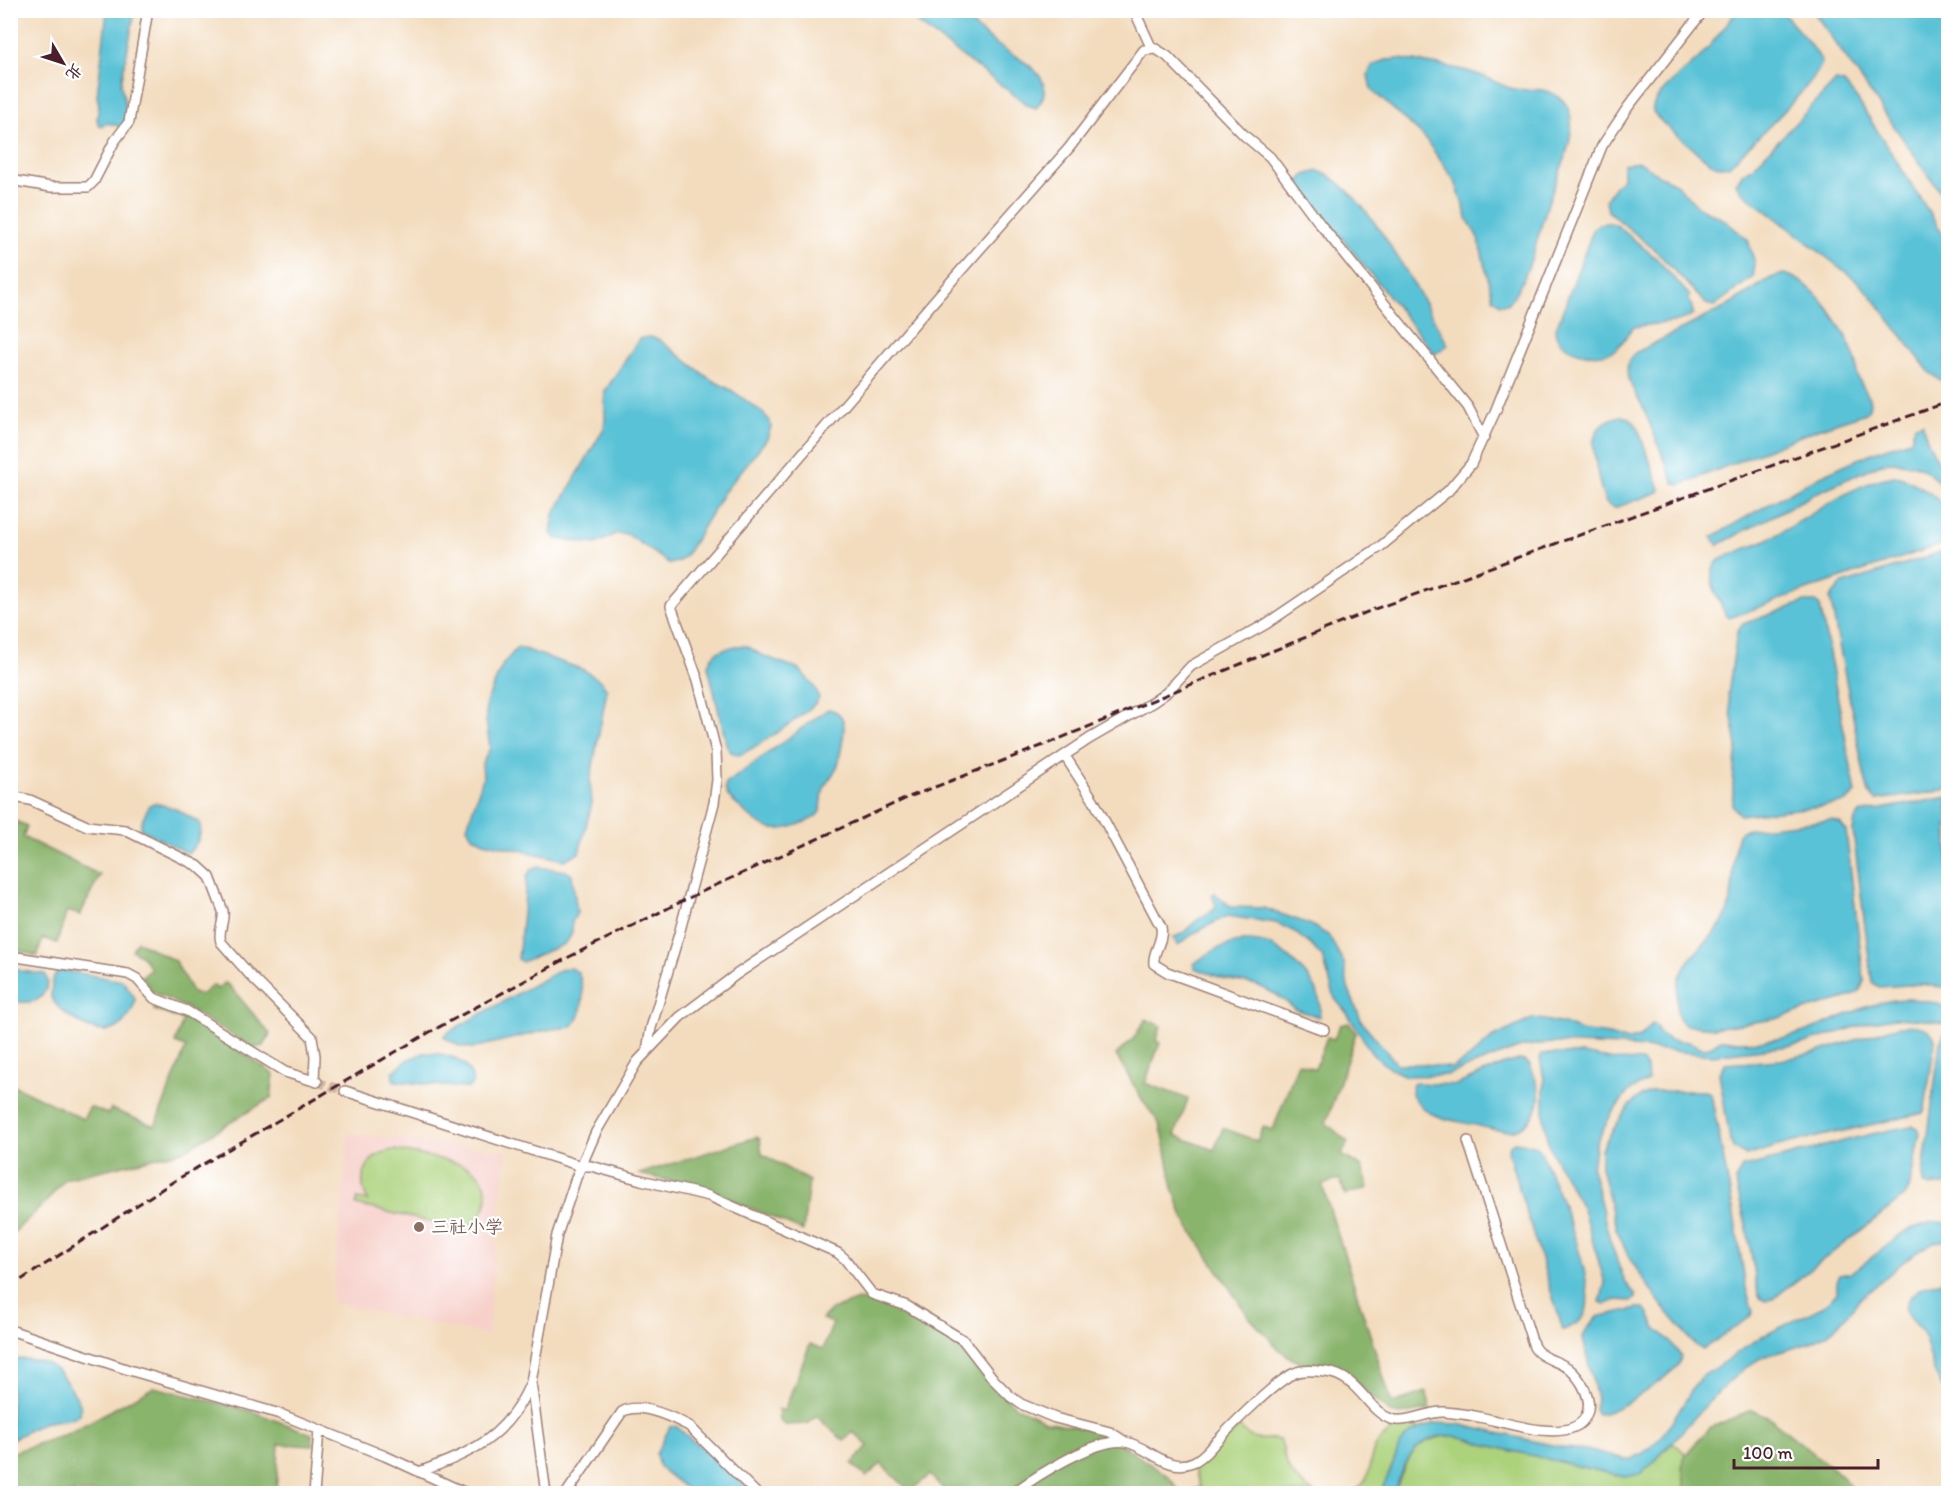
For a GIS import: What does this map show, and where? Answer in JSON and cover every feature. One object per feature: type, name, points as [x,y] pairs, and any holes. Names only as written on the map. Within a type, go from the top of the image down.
[{"type":"street","points":[[10,180],[51,187],[87,187],[94,181],[114,142],[129,122],[148,10]]},
{"type":"street","points":[[1134,10],[1152,49]]},
{"type":"street","points":[[546,1494],[531,1382],[557,1235],[581,1166],[596,1132],[632,1068],[680,1017],[737,974],[1098,734],[1153,702],[1166,693],[1191,666],[1266,624],[1381,546],[1455,484],[1471,464],[1484,438],[1526,339],[1575,209],[1602,146],[1628,106],[1704,10]]},
{"type":"street","points":[[647,1050],[651,1028],[714,803],[717,780],[716,751],[698,680],[671,606],[1069,148],[1146,49],[1152,49],[1167,56],[1245,136],[1270,157],[1320,224],[1468,407],[1484,438]]},
{"type":"street","points":[[1065,756],[1094,801],[1161,927],[1162,938],[1154,957],[1154,964],[1177,976],[1324,1030]]},
{"type":"street","points":[[10,796],[30,800],[87,826],[124,830],[198,866],[207,873],[223,911],[224,921],[219,937],[221,942],[250,975],[312,1037],[316,1082],[285,1072],[187,1011],[154,998],[128,974],[10,956]]},
{"type":"street","points":[[345,1091],[581,1166],[591,1166],[710,1196],[838,1253],[872,1294],[907,1306],[963,1340],[994,1380],[1022,1404],[1055,1418],[1110,1432],[1163,1461],[1173,1463],[1190,1463],[1207,1452],[1219,1438],[1284,1379],[1300,1371],[1326,1372],[1343,1377],[1383,1415],[1395,1420],[1444,1412],[1483,1417],[1528,1429],[1571,1429],[1582,1422],[1589,1406],[1583,1386],[1570,1370],[1539,1353],[1534,1347],[1468,1141]]},
{"type":"street","points":[[10,1330],[129,1370],[260,1407],[468,1494]]},
{"type":"street","points":[[419,1472],[468,1452],[492,1436],[515,1412],[531,1382]]},
{"type":"street","points":[[566,1494],[619,1415],[628,1408],[637,1407],[676,1419],[689,1426],[757,1494]]},
{"type":"street","points":[[314,1494],[319,1430]]},
{"type":"street","points":[[1012,1494],[1065,1461],[1103,1444],[1126,1442]]},
{"type":"shaded area","name":"三社小学","points":[[349,1133],[506,1151],[487,1335],[332,1303]]},
{"type":"green space","points":[[10,819],[27,826],[23,837],[100,875],[80,915],[67,911],[57,943],[43,938],[37,956],[11,948]]},
{"type":"green space","points":[[137,941],[175,961],[193,993],[201,995],[213,985],[217,989],[225,983],[230,986],[270,1034],[263,1046],[254,1048],[185,1007],[152,992],[142,976],[151,969],[142,956],[132,950]]},
{"type":"green space","points":[[156,1002],[178,1010],[274,1074],[271,1098],[183,1151],[65,1179],[46,1202],[11,1235],[11,1084],[83,1119],[90,1107],[108,1114],[111,1109],[155,1126],[186,1047],[175,1043],[183,1020],[154,1010]]},
{"type":"green space","points":[[1146,1019],[1161,1026],[1156,1041],[1160,1043],[1145,1083],[1188,1099],[1175,1135],[1214,1150],[1223,1128],[1257,1141],[1263,1127],[1273,1130],[1298,1063],[1315,1069],[1327,1037],[1334,1039],[1340,1025],[1349,1023],[1356,1033],[1326,1123],[1348,1142],[1342,1155],[1362,1167],[1368,1188],[1345,1195],[1340,1179],[1322,1185],[1392,1403],[1426,1392],[1431,1409],[1401,1415],[1390,1413],[1348,1375],[1331,1368],[1304,1364],[1291,1358],[1280,1350],[1249,1317],[1184,1220],[1173,1188],[1159,1123],[1116,1055],[1133,1039]]},
{"type":"green space","points":[[756,1137],[760,1139],[762,1154],[809,1181],[803,1231],[694,1186],[639,1174]]},
{"type":"green space","points":[[395,1150],[457,1163],[478,1174],[487,1192],[486,1204],[472,1224],[481,1226],[480,1233],[356,1205],[357,1199],[368,1201],[363,1184],[366,1168],[378,1156]]},
{"type":"green space","points":[[858,1300],[877,1302],[936,1329],[969,1354],[986,1377],[1015,1406],[1046,1421],[1102,1432],[1168,1476],[1181,1493],[947,1493],[930,1475],[910,1491],[881,1464],[866,1477],[852,1464],[868,1446],[853,1432],[844,1441],[816,1416],[808,1424],[785,1425],[779,1419],[778,1409],[784,1411],[810,1344],[823,1349],[833,1323],[822,1319],[831,1310]]},
{"type":"green space","points":[[154,1387],[251,1411],[312,1434],[313,1446],[279,1444],[276,1493],[11,1493],[11,1453],[69,1433]]},
{"type":"green space","points":[[1751,1410],[1768,1417],[1842,1476],[1857,1493],[1683,1493],[1685,1485],[1682,1467],[1686,1454],[1709,1428]]},
{"type":"green space","points":[[1410,1423],[1419,1429],[1411,1435],[1400,1450],[1380,1493],[1350,1494],[1364,1483],[1379,1441],[1391,1431]]},
{"type":"green space","points":[[1239,1427],[1251,1437],[1259,1440],[1279,1440],[1290,1470],[1296,1479],[1314,1493],[1185,1494],[1201,1487],[1193,1467]]},
{"type":"green space","points":[[1455,1435],[1483,1444],[1625,1477],[1652,1464],[1673,1442],[1686,1454],[1683,1493],[1394,1494],[1408,1460],[1420,1445],[1429,1440]]},
{"type":"water","points":[[1738,10],[1782,11],[1822,62],[1809,84],[1796,99],[1729,166],[1723,167],[1708,161],[1659,120],[1653,111],[1653,106],[1663,91],[1705,52]]},
{"type":"water","points":[[107,11],[135,11],[121,83],[127,116],[122,127],[108,123],[100,126],[97,120],[99,105],[97,96]]},
{"type":"water","points":[[901,11],[956,11],[991,40],[1035,70],[1044,85],[1040,103],[1036,108],[1028,105]]},
{"type":"water","points":[[1813,11],[1948,11],[1948,203]]},
{"type":"water","points":[[1400,59],[1460,69],[1514,89],[1546,91],[1561,99],[1569,110],[1570,141],[1565,158],[1527,270],[1507,304],[1500,304],[1493,298],[1478,238],[1468,220],[1455,181],[1424,137],[1371,89],[1368,75],[1372,66],[1386,60]]},
{"type":"water","points":[[1836,81],[1844,83],[1857,99],[1948,242],[1947,382],[1930,373],[1870,294],[1856,280],[1741,191],[1736,184],[1743,173],[1753,167]]},
{"type":"water","points":[[1640,162],[1658,175],[1674,182],[1698,207],[1723,219],[1748,240],[1755,264],[1753,277],[1714,306],[1706,304],[1656,251],[1608,211],[1606,200],[1623,178],[1623,164]]},
{"type":"water","points":[[1318,171],[1336,180],[1354,198],[1391,247],[1448,345],[1435,354],[1298,183],[1305,175]]},
{"type":"water","points":[[1599,224],[1615,224],[1656,258],[1690,296],[1688,299],[1693,314],[1672,322],[1634,327],[1619,347],[1609,353],[1580,353],[1563,345],[1555,331],[1594,228]]},
{"type":"water","points":[[1784,274],[1808,287],[1819,297],[1838,322],[1856,361],[1857,375],[1869,398],[1869,408],[1866,413],[1820,428],[1680,485],[1674,483],[1629,379],[1627,372],[1630,359],[1635,353],[1722,309],[1771,278]]},
{"type":"water","points":[[649,337],[658,339],[710,379],[731,390],[762,412],[770,421],[771,427],[767,439],[724,492],[686,555],[670,564],[627,534],[615,534],[596,544],[557,539],[551,533],[554,515],[604,428],[605,391],[639,339]]},
{"type":"water","points":[[1621,416],[1630,418],[1637,426],[1660,489],[1659,492],[1615,508],[1607,504],[1602,493],[1594,439],[1604,423]]},
{"type":"water","points":[[1923,423],[1931,448],[1948,475],[1948,490],[1924,469],[1915,465],[1883,463],[1818,492],[1718,545],[1712,537],[1784,495],[1834,470],[1859,458],[1911,440],[1915,425]]},
{"type":"water","points":[[1894,476],[1923,488],[1942,505],[1946,513],[1948,528],[1945,543],[1729,618],[1726,616],[1712,581],[1712,574],[1718,561],[1774,536],[1847,493]]},
{"type":"water","points":[[1941,552],[1948,553],[1948,790],[1876,800],[1869,793],[1864,773],[1830,598],[1841,585]]},
{"type":"water","points":[[1805,602],[1815,602],[1820,606],[1856,793],[1846,802],[1740,815],[1733,807],[1737,746],[1728,695],[1737,632],[1743,624]]},
{"type":"water","points":[[736,646],[747,646],[761,655],[799,669],[815,688],[819,698],[782,730],[738,755],[727,747],[708,666],[715,654]]},
{"type":"water","points":[[518,647],[584,670],[602,682],[607,690],[590,782],[592,803],[579,853],[564,860],[484,842],[472,836],[467,827],[483,778],[482,763],[490,748],[486,703],[503,664]]},
{"type":"water","points":[[828,709],[835,711],[843,719],[844,731],[839,763],[824,789],[819,813],[804,823],[783,829],[772,829],[760,824],[730,798],[726,792],[726,784]]},
{"type":"water","points":[[1948,797],[1948,988],[1921,984],[1879,987],[1872,982],[1853,831],[1855,820],[1860,813]]},
{"type":"water","points":[[155,803],[176,809],[200,823],[198,840],[187,853],[141,829],[149,805]]},
{"type":"water","points":[[1831,820],[1840,823],[1846,831],[1864,981],[1860,990],[1852,996],[1775,1019],[1714,1028],[1685,1025],[1680,1020],[1677,1011],[1679,980],[1684,967],[1725,918],[1731,898],[1734,852],[1738,834],[1743,830]]},
{"type":"water","points":[[537,867],[566,871],[572,875],[577,913],[572,922],[572,932],[564,944],[522,962],[518,959],[527,876]]},
{"type":"water","points":[[1215,893],[1231,907],[1264,908],[1309,924],[1328,935],[1344,963],[1348,988],[1362,1022],[1397,1064],[1425,1064],[1452,1068],[1469,1058],[1492,1038],[1534,1018],[1627,1041],[1640,1037],[1653,1023],[1658,1033],[1670,1040],[1689,1042],[1702,1048],[1710,1047],[1721,1040],[1753,1042],[1788,1037],[1870,1006],[1907,999],[1927,1001],[1948,1008],[1948,1025],[1926,1020],[1894,1018],[1872,1022],[1798,1045],[1712,1055],[1623,1046],[1539,1044],[1521,1047],[1447,1075],[1406,1076],[1389,1068],[1372,1054],[1347,1013],[1335,999],[1323,958],[1293,931],[1276,923],[1227,916],[1196,932],[1178,945],[1173,938],[1214,910],[1216,905],[1212,895]]},
{"type":"water","points":[[1244,941],[1272,946],[1297,965],[1316,989],[1320,1003],[1319,1017],[1295,1009],[1277,995],[1257,985],[1225,979],[1194,968],[1194,964],[1211,952]]},
{"type":"water","points":[[11,966],[21,971],[45,974],[48,983],[42,996],[30,1002],[11,1002]]},
{"type":"water","points":[[570,968],[578,972],[583,993],[579,1014],[572,1027],[552,1029],[473,1048],[459,1046],[444,1037],[445,1034],[560,970]]},
{"type":"water","points":[[62,970],[123,981],[135,998],[131,1012],[124,1022],[109,1031],[99,1030],[83,1025],[67,1015],[51,997],[54,977]]},
{"type":"water","points":[[1899,1026],[1925,1028],[1930,1031],[1935,1040],[1923,1113],[1785,1144],[1746,1156],[1734,1149],[1730,1140],[1719,1073],[1725,1064],[1781,1060],[1818,1052]]},
{"type":"water","points":[[1948,1032],[1948,1184],[1928,1186],[1924,1183],[1923,1174],[1940,1043],[1945,1033]]},
{"type":"water","points":[[424,1053],[441,1054],[456,1059],[467,1068],[473,1083],[465,1088],[393,1079],[393,1072],[409,1059]]},
{"type":"water","points":[[1542,1054],[1582,1054],[1615,1060],[1642,1061],[1647,1068],[1648,1081],[1629,1091],[1612,1113],[1596,1143],[1592,1168],[1610,1241],[1625,1282],[1636,1295],[1636,1298],[1631,1301],[1617,1300],[1605,1304],[1600,1302],[1605,1283],[1582,1207],[1553,1155],[1547,1139],[1544,1117],[1544,1078],[1540,1059]]},
{"type":"water","points":[[1519,1060],[1531,1067],[1539,1099],[1536,1110],[1528,1122],[1522,1127],[1509,1131],[1449,1120],[1432,1114],[1417,1102],[1411,1092],[1413,1084],[1416,1083],[1456,1085],[1504,1064]]},
{"type":"water","points":[[1653,1091],[1706,1091],[1711,1094],[1746,1288],[1753,1312],[1749,1318],[1703,1349],[1696,1346],[1660,1303],[1629,1258],[1616,1228],[1601,1167],[1601,1150],[1629,1106],[1642,1095]]},
{"type":"water","points":[[1912,1126],[1918,1128],[1920,1133],[1909,1189],[1905,1196],[1774,1298],[1766,1301],[1761,1299],[1758,1294],[1747,1229],[1737,1188],[1736,1179],[1742,1167]]},
{"type":"water","points":[[1514,1142],[1534,1145],[1540,1150],[1581,1257],[1588,1299],[1585,1314],[1579,1322],[1563,1330],[1508,1153],[1510,1145]]},
{"type":"water","points":[[1932,1222],[1948,1223],[1948,1240],[1933,1242],[1909,1257],[1859,1300],[1839,1324],[1827,1334],[1807,1344],[1762,1357],[1742,1370],[1640,1474],[1625,1477],[1456,1436],[1444,1436],[1423,1443],[1415,1451],[1400,1476],[1394,1493],[1380,1493],[1400,1444],[1408,1435],[1434,1423],[1457,1424],[1565,1448],[1632,1459],[1660,1439],[1700,1378],[1761,1337],[1822,1307],[1837,1293],[1837,1282],[1840,1275],[1851,1273],[1908,1230]]},
{"type":"water","points":[[1948,1279],[1948,1398],[1934,1371],[1924,1335],[1905,1311],[1906,1303],[1914,1292]]},
{"type":"water","points":[[1644,1308],[1648,1312],[1655,1327],[1670,1341],[1681,1356],[1679,1364],[1640,1395],[1616,1408],[1597,1414],[1595,1410],[1597,1399],[1583,1337],[1597,1317]]},
{"type":"water","points":[[11,1359],[41,1361],[54,1368],[67,1382],[78,1400],[80,1414],[74,1418],[42,1423],[11,1440]]},
{"type":"water","points":[[676,1426],[703,1447],[752,1493],[692,1493],[659,1467],[656,1454],[670,1427]]},
{"type":"tunnel","points":[[317,1082],[345,1091]]},
{"type":"railway","points":[[10,1287],[176,1180],[428,1033],[569,957],[699,893],[909,797],[1044,745],[1372,610],[1948,402]]},
{"type":"place","name":"三社小学","points":[[419,1227]]}]
